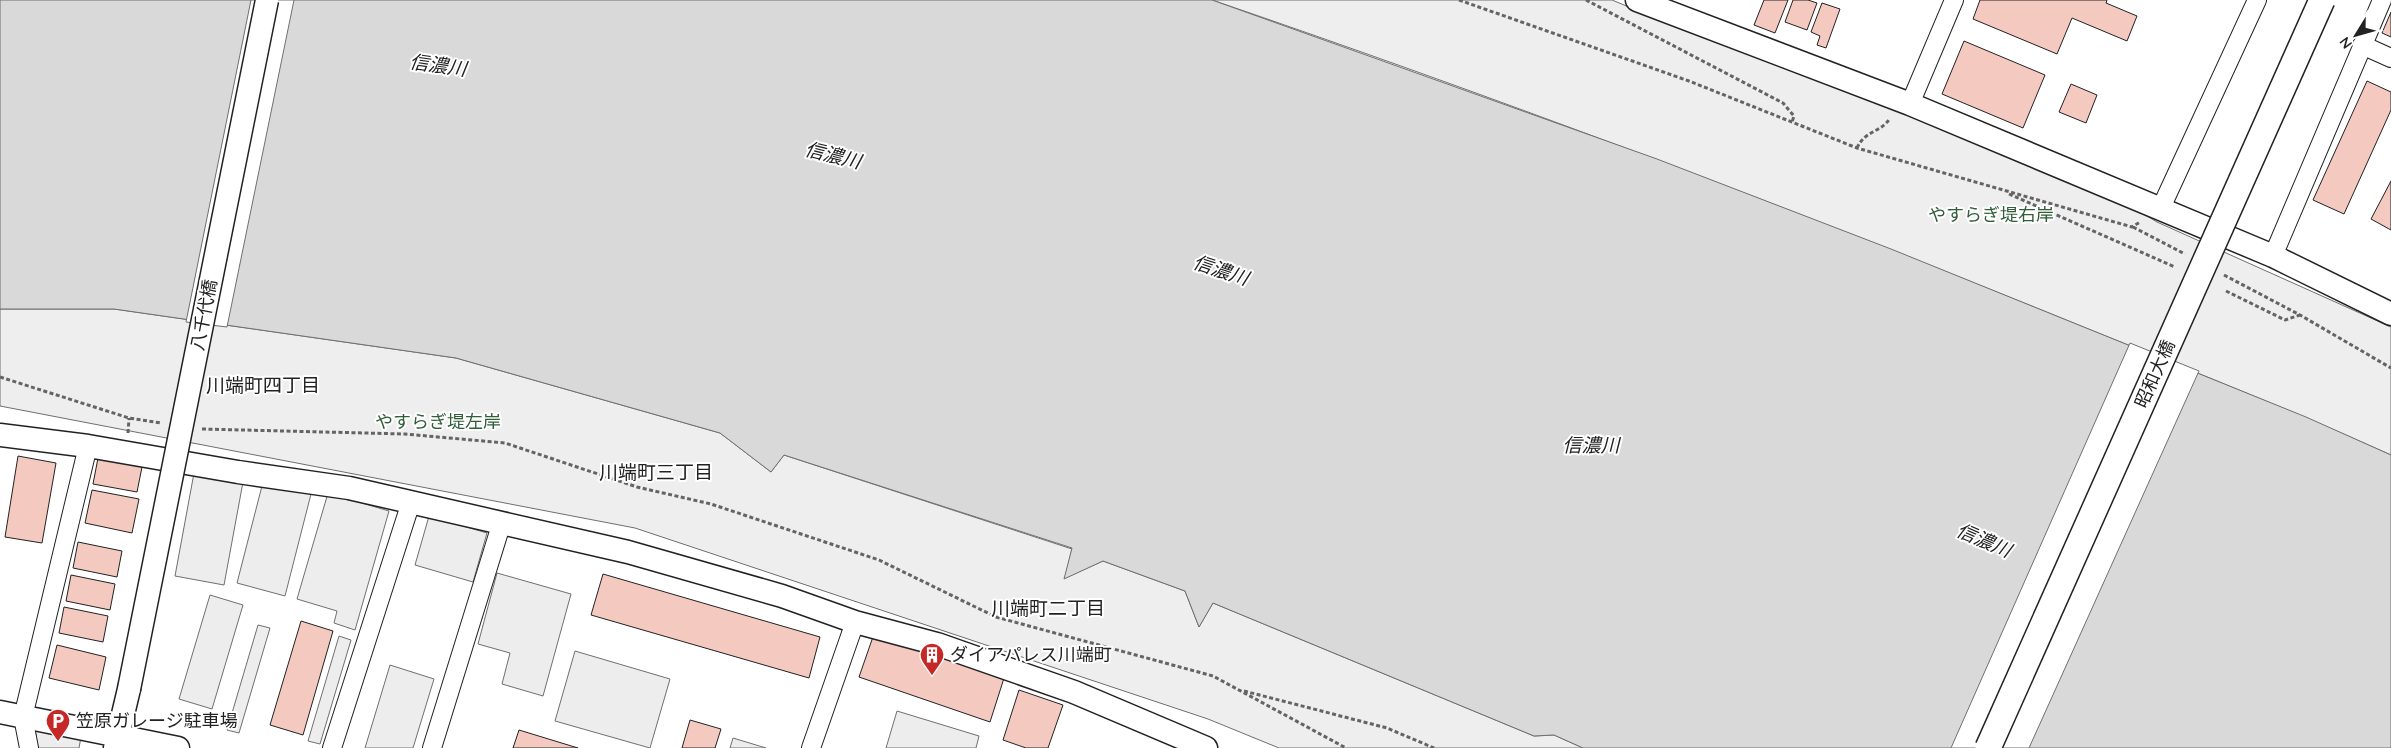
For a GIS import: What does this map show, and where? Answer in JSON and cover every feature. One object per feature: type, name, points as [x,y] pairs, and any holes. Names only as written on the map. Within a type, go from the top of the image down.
[{"type":"main road","name":"昭和大橋","points":[[1988,748],[2322,0]]},
{"type":"street","name":"八千代橋","points":[[117,741],[267,0]]},
{"type":"street","points":[[1637,0],[1900,108],[2273,256],[2391,314]]},
{"type":"street","points":[[1900,108],[1954,0]]},
{"type":"street","points":[[2160,210],[2257,0]]},
{"type":"street","points":[[2273,256],[2382,0]]},
{"type":"street","points":[[2362,45],[2391,58]]},
{"type":"street","points":[[0,435],[88,446],[238,472],[349,488],[628,552],[782,596],[855,622],[937,644],[1074,692],[1202,747]]},
{"type":"street","points":[[29,748],[23,717],[88,446]]},
{"type":"street","points":[[332,748],[411,502]]},
{"type":"street","points":[[432,748],[502,522]]},
{"type":"street","points":[[812,748],[855,622]]},
{"type":"street","points":[[0,712],[117,741],[178,748]]},
{"type":"path","points":[[1460,0],[1689,81],[1857,148],[2132,227],[2185,255]]},
{"type":"path","points":[[1586,0],[1783,103],[1794,116],[1792,122]]},
{"type":"path","points":[[1857,148],[1862,139],[1887,122],[1900,108]]},
{"type":"path","points":[[1996,189],[2175,267]]},
{"type":"path","points":[[2132,227],[2160,210]]},
{"type":"path","points":[[2221,273],[2300,315],[2391,368]]},
{"type":"path","points":[[2226,291],[2285,320],[2300,315]]},
{"type":"path","points":[[0,377],[129,418],[168,424]]},
{"type":"path","points":[[128,436],[129,418]]},
{"type":"path","points":[[196,428],[405,434],[505,442],[637,487],[711,504],[879,560],[996,617],[1213,676],[1346,748]]},
{"type":"path","points":[[1238,690],[1387,728],[1434,748]]},
{"type":"green space","name":"やすらぎ堤右岸","points":[[1212,0],[1612,0],[1677,27],[1893,105],[2132,207],[2157,222],[2391,327],[2391,455],[2216,380],[1834,228],[1524,111]]},
{"type":"green space","name":"やすらぎ堤左岸","points":[[0,309],[114,309],[456,358],[720,433],[771,472],[784,455],[1072,549],[1065,578],[1103,561],[1185,591],[1199,627],[1213,603],[1534,736],[1554,735],[1583,748],[1279,748],[1208,719],[635,528],[0,406]]},
{"type":"shaded area","points":[[194,473],[243,482],[224,585],[175,576]]},
{"type":"shaded area","points":[[263,482],[311,494],[285,596],[237,583]]},
{"type":"shaded area","points":[[328,493],[389,511],[355,630],[334,623],[337,611],[297,599]]},
{"type":"shaded area","points":[[429,516],[487,533],[473,582],[415,565]]},
{"type":"shaded area","points":[[497,573],[571,594],[543,696],[502,684],[510,653],[478,644]]},
{"type":"shaded area","points":[[210,595],[243,605],[212,709],[179,699]]},
{"type":"shaded area","points":[[258,625],[270,628],[239,733],[227,730]]},
{"type":"shaded area","points":[[339,636],[351,640],[320,744],[308,741]]},
{"type":"shaded area","points":[[575,651],[670,679],[650,748],[555,721]]},
{"type":"shaded area","points":[[390,665],[434,679],[413,748],[365,748]]},
{"type":"shaded area","points":[[897,711],[979,736],[976,748],[886,748]]},
{"type":"shaded area","name":"笠原ガレージ駐車場","points":[[35,729],[81,737],[79,748],[38,748]]},
{"type":"shaded area","points":[[733,738],[766,748],[730,748]]},
{"type":"water","name":"信濃川","points":[[0,0],[1212,0],[1657,159],[1891,249],[2306,417],[2391,455],[2391,748],[1583,748],[1554,735],[1534,736],[1213,603],[1199,627],[1185,591],[1103,561],[1064,579],[1072,548],[784,455],[771,472],[720,433],[456,358],[114,309],[0,309]]},
{"type":"pier","points":[[251,0],[294,0],[227,327],[186,322]]},
{"type":"pier","points":[[2130,343],[2199,371],[2029,748],[1951,748]]},
{"type":"building","points":[[1764,0],[1788,0],[1775,33],[1754,25]]},
{"type":"building","points":[[1793,0],[1808,0],[1817,3],[1807,30],[1785,22]]},
{"type":"building","points":[[1980,0],[2107,0],[2106,3],[2137,16],[2127,41],[2072,18],[2057,54],[1973,19]]},
{"type":"building","points":[[1822,3],[1840,9],[1826,48],[1817,45],[1820,36],[1811,32]]},
{"type":"building","points":[[2391,12],[2391,37],[2382,33]]},
{"type":"building","points":[[1964,41],[2045,75],[2023,128],[1942,94]]},
{"type":"building","points":[[2367,81],[2391,92],[2391,110],[2344,214],[2313,200]]},
{"type":"building","points":[[2071,84],[2097,95],[2086,123],[2059,112]]},
{"type":"building","points":[[2391,181],[2391,230],[2371,219]]},
{"type":"building","points":[[18,456],[56,463],[42,543],[5,537]]},
{"type":"building","points":[[98,458],[142,467],[137,492],[93,484]]},
{"type":"building","points":[[92,490],[139,499],[132,533],[85,523]]},
{"type":"building","points":[[78,542],[122,551],[117,577],[73,568]]},
{"type":"building","points":[[603,574],[820,637],[809,678],[591,615]]},
{"type":"building","points":[[71,575],[115,584],[110,610],[66,601]]},
{"type":"building","points":[[64,607],[108,616],[103,642],[59,633]]},
{"type":"building","points":[[301,621],[333,631],[303,735],[270,725]]},
{"type":"building","name":"ダイアパレス川端町","points":[[875,631],[1005,675],[990,722],[859,677]]},
{"type":"building","points":[[57,645],[106,657],[99,690],[49,678]]},
{"type":"building","points":[[1019,690],[1063,705],[1048,748],[1026,748],[1003,740]]},
{"type":"building","points":[[690,720],[721,729],[715,748],[682,748]]},
{"type":"building","points":[[519,730],[578,748],[513,748]]},
{"type":"place","name":"ダイアパレス川端町","points":[[932,676]]},
{"type":"place","name":"笠原ガレージ駐車場","points":[[58,742]]},
{"type":"district","name":"川端町四丁目","points":[[263,385]]},
{"type":"district","name":"川端町三丁目","points":[[656,472]]},
{"type":"district","name":"川端町二丁目","points":[[1048,608]]}]
